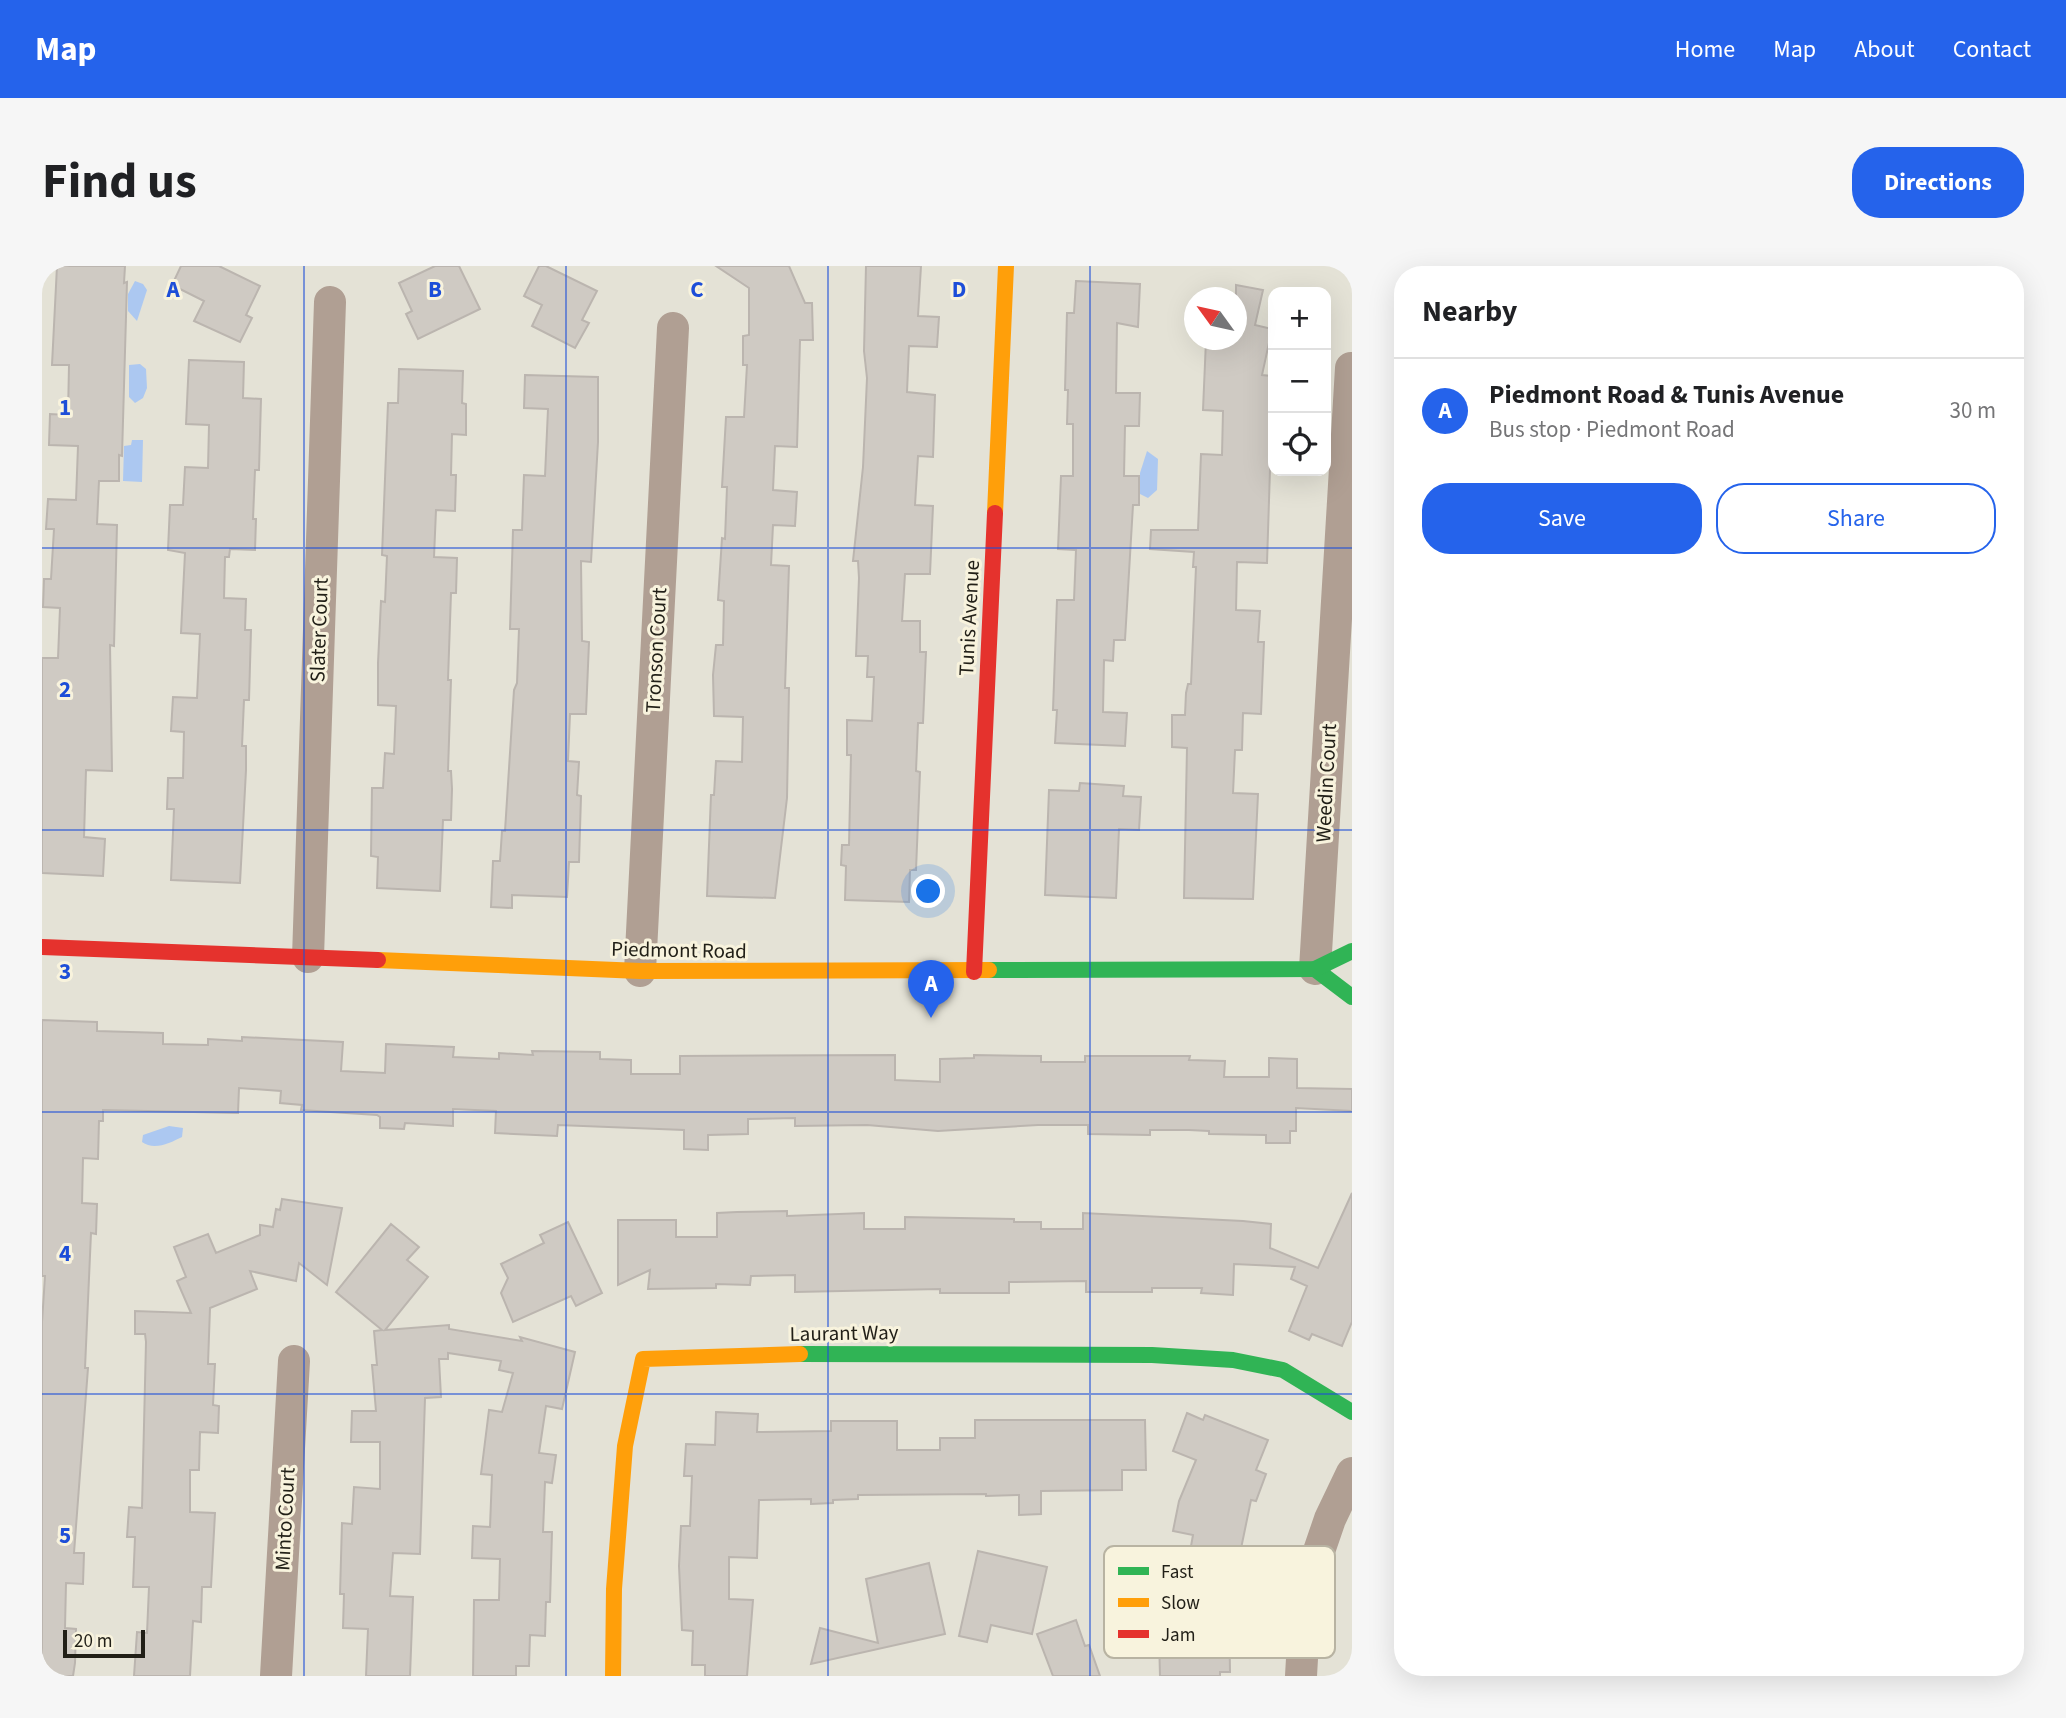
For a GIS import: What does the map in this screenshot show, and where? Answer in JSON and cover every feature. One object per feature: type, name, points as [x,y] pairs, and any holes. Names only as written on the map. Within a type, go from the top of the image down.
[{"type":"street","name":"Tunis Avenue","points":[[974,972],[1006,266]]},
{"type":"street","name":"Slater Court","points":[[308,957],[330,302]]},
{"type":"street","name":"Tronson Court","points":[[640,971],[673,328]]},
{"type":"street","name":"Weedin Court","points":[[1315,969],[1345,597],[1351,368]]},
{"type":"street","name":"Piedmont Road","points":[[42,947],[640,971],[1315,969],[1352,951]]},
{"type":"street","points":[[1315,969],[1352,998]]},
{"type":"street","name":"Laurant Way","points":[[613,1676],[614,1590],[625,1446],[643,1359],[873,1352],[1152,1355],[1233,1360],[1283,1370],[1352,1412]]},
{"type":"street","name":"Minto Court","points":[[276,1676],[294,1361]]},
{"type":"street","points":[[1321,1546],[1330,1519],[1352,1474]]},
{"type":"street","points":[[1301,1676],[1302,1658]]},
{"type":"water","points":[[135,281],[143,284],[147,290],[137,321],[128,311],[128,294]]},
{"type":"water","points":[[140,364],[146,369],[147,388],[143,398],[135,403],[129,397],[129,365]]},
{"type":"water","points":[[132,440],[143,440],[142,482],[123,481],[124,446],[131,445]]},
{"type":"water","points":[[1147,451],[1158,459],[1157,490],[1148,498],[1140,494],[1140,473]]},
{"type":"water","points":[[169,1126],[183,1128],[182,1137],[157,1146],[142,1142],[143,1135]]},
{"type":"building","points":[[57,266],[125,266],[124,283],[127,282],[119,481],[99,481],[97,524],[117,525],[114,646],[110,645],[112,771],[86,770],[84,837],[105,839],[103,876],[42,873],[42,658],[58,658],[60,608],[43,607],[44,579],[51,579],[54,529],[46,529],[48,499],[76,500],[78,446],[49,445],[50,414],[68,415],[69,365],[52,365]]},
{"type":"building","points":[[181,266],[219,266],[260,286],[246,315],[252,318],[240,342],[194,321],[204,301],[172,285]]},
{"type":"building","points":[[435,266],[459,266],[480,309],[418,339],[406,314],[412,311],[399,283]]},
{"type":"building","points":[[539,266],[546,266],[597,291],[582,320],[589,323],[575,348],[532,326],[542,305],[524,296]]},
{"type":"building","points":[[716,266],[789,266],[805,303],[812,303],[813,340],[800,340],[797,447],[775,446],[773,490],[797,492],[795,526],[773,525],[771,565],[789,566],[785,688],[789,688],[787,798],[775,898],[707,896],[711,795],[714,795],[716,761],[742,762],[743,717],[714,716],[713,675],[716,645],[723,645],[724,601],[718,600],[722,538],[725,539],[727,487],[722,487],[726,417],[744,417],[747,365],[743,365],[743,336],[749,335],[749,288]]},
{"type":"building","points":[[866,266],[921,266],[918,316],[939,317],[937,347],[909,346],[907,392],[935,395],[933,457],[918,456],[915,505],[933,506],[930,574],[905,574],[902,621],[920,621],[920,652],[926,652],[923,723],[918,723],[916,771],[920,772],[916,870],[910,870],[909,902],[845,900],[846,866],[841,865],[842,845],[849,845],[851,755],[847,755],[847,720],[872,721],[874,677],[867,677],[868,656],[856,656],[859,578],[858,561],[853,561],[863,467],[867,378],[864,351]]},
{"type":"building","points":[[1076,281],[1140,284],[1138,327],[1117,323],[1116,393],[1140,393],[1139,426],[1125,426],[1124,476],[1139,476],[1139,505],[1133,505],[1125,640],[1114,640],[1113,661],[1104,660],[1103,712],[1127,713],[1125,746],[1055,743],[1057,710],[1053,710],[1057,600],[1074,600],[1076,550],[1058,549],[1061,476],[1073,476],[1073,424],[1067,424],[1068,390],[1065,390],[1067,313],[1074,313]]},
{"type":"building","points":[[1247,287],[1263,290],[1255,325],[1268,328],[1268,347],[1262,375],[1268,376],[1270,476],[1267,563],[1237,562],[1236,610],[1260,611],[1258,642],[1264,642],[1261,714],[1243,713],[1242,750],[1235,750],[1233,793],[1258,794],[1253,899],[1184,898],[1187,748],[1172,747],[1172,715],[1185,715],[1186,693],[1188,684],[1191,684],[1196,567],[1193,567],[1194,552],[1150,549],[1151,530],[1198,530],[1201,454],[1222,455],[1223,411],[1203,410],[1206,350],[1247,350]]},
{"type":"building","points":[[189,360],[244,362],[243,398],[261,399],[259,470],[255,470],[253,519],[256,519],[255,550],[230,549],[229,557],[225,557],[224,598],[246,599],[245,630],[251,630],[249,700],[244,700],[242,746],[246,746],[246,770],[240,883],[171,880],[174,809],[167,809],[168,778],[183,778],[184,732],[171,731],[173,697],[197,698],[200,634],[181,633],[185,553],[168,550],[170,505],[183,505],[185,467],[208,468],[209,425],[186,424]]},
{"type":"building","points":[[399,369],[463,371],[462,403],[466,404],[466,435],[452,434],[451,475],[456,475],[455,511],[436,510],[434,557],[457,558],[456,593],[451,593],[448,680],[451,680],[448,771],[451,771],[451,820],[443,820],[440,891],[377,888],[378,857],[371,856],[372,788],[383,788],[385,753],[394,754],[396,706],[378,705],[378,663],[381,601],[385,602],[387,556],[382,555],[388,403],[398,403]]},
{"type":"building","points":[[525,375],[598,377],[598,442],[591,562],[581,561],[582,641],[589,642],[586,714],[570,714],[568,761],[579,762],[579,862],[569,862],[567,897],[512,895],[512,908],[491,907],[493,861],[500,861],[502,831],[505,831],[514,690],[517,683],[519,629],[510,629],[513,530],[522,530],[524,475],[545,476],[548,409],[524,408]]},
{"type":"building","points":[[1080,783],[1124,786],[1123,796],[1141,797],[1139,830],[1119,829],[1116,898],[1045,895],[1049,790],[1079,791]]},
{"type":"building","points":[[42,1020],[97,1022],[97,1031],[163,1033],[163,1044],[208,1045],[208,1039],[242,1041],[242,1037],[343,1042],[341,1071],[385,1073],[386,1044],[454,1047],[453,1057],[499,1059],[499,1053],[533,1055],[532,1051],[600,1052],[600,1059],[631,1060],[631,1074],[680,1074],[680,1056],[895,1055],[895,1080],[940,1082],[940,1059],[974,1058],[974,1055],[1041,1056],[1041,1062],[1085,1062],[1085,1056],[1190,1056],[1189,1060],[1225,1061],[1224,1077],[1269,1077],[1269,1058],[1297,1059],[1297,1088],[1352,1089],[1352,1111],[1296,1108],[1296,1131],[1290,1131],[1290,1143],[1266,1143],[1266,1135],[1209,1134],[1209,1131],[1189,1130],[1150,1130],[1150,1135],[1088,1134],[1088,1125],[938,1131],[867,1125],[795,1126],[795,1118],[748,1119],[748,1134],[708,1135],[708,1150],[684,1149],[684,1130],[558,1125],[557,1136],[495,1133],[496,1111],[453,1109],[453,1126],[405,1123],[404,1129],[380,1128],[380,1117],[377,1115],[301,1110],[302,1105],[280,1103],[281,1091],[239,1088],[238,1113],[103,1110],[103,1121],[99,1121],[98,1159],[83,1158],[82,1203],[97,1204],[96,1234],[91,1233],[85,1368],[88,1368],[74,1553],[84,1553],[83,1584],[66,1583],[65,1628],[76,1629],[75,1663],[73,1676],[42,1676],[42,1322],[45,1276],[42,1276]]},
{"type":"building","points":[[1352,1193],[1352,1322],[1342,1346],[1312,1334],[1309,1340],[1289,1331],[1307,1286],[1291,1279],[1295,1267],[1234,1264],[1233,1295],[1201,1293],[1202,1288],[1152,1288],[1152,1292],[1086,1292],[1086,1281],[1009,1282],[1009,1293],[940,1293],[940,1289],[795,1292],[795,1275],[751,1276],[750,1285],[716,1284],[716,1288],[648,1289],[650,1270],[618,1285],[618,1220],[676,1220],[676,1237],[717,1237],[717,1213],[737,1212],[787,1211],[787,1216],[864,1213],[864,1229],[905,1229],[905,1217],[1014,1219],[1014,1222],[1041,1222],[1041,1229],[1083,1229],[1083,1213],[1243,1221],[1271,1224],[1270,1248],[1318,1268]]},
{"type":"building","points":[[282,1199],[342,1208],[327,1285],[299,1263],[296,1281],[250,1271],[257,1289],[210,1308],[208,1364],[215,1364],[213,1405],[219,1406],[218,1433],[200,1432],[199,1470],[190,1470],[190,1512],[215,1513],[211,1587],[202,1587],[201,1622],[193,1621],[190,1676],[134,1676],[137,1632],[147,1633],[149,1587],[133,1587],[135,1537],[127,1537],[129,1507],[142,1508],[146,1342],[145,1334],[135,1334],[135,1311],[191,1313],[177,1281],[186,1277],[174,1247],[208,1234],[216,1253],[260,1235],[260,1225],[273,1227],[276,1209],[280,1210]]},
{"type":"building","points":[[568,1222],[602,1293],[576,1306],[571,1296],[513,1322],[501,1293],[508,1278],[501,1264],[544,1243],[540,1235]]},
{"type":"building","points":[[391,1224],[419,1247],[407,1260],[428,1277],[385,1330],[449,1325],[449,1329],[522,1341],[520,1337],[575,1352],[562,1409],[546,1406],[539,1453],[556,1455],[552,1483],[545,1482],[543,1532],[552,1532],[550,1602],[546,1602],[545,1636],[530,1635],[529,1666],[516,1666],[516,1676],[473,1676],[474,1600],[499,1600],[500,1559],[472,1558],[473,1526],[490,1527],[492,1475],[481,1474],[489,1410],[502,1412],[513,1373],[499,1370],[501,1361],[448,1353],[448,1359],[439,1359],[441,1397],[425,1398],[420,1554],[393,1553],[390,1596],[413,1597],[410,1676],[366,1676],[368,1629],[343,1628],[344,1594],[340,1594],[342,1523],[352,1524],[354,1487],[380,1489],[380,1442],[351,1442],[352,1411],[376,1411],[372,1365],[377,1365],[374,1331],[382,1330],[336,1292]]},
{"type":"building","points":[[716,1412],[758,1414],[757,1432],[831,1431],[831,1421],[897,1421],[897,1450],[940,1450],[940,1438],[975,1438],[975,1420],[1145,1420],[1146,1470],[1122,1470],[1122,1490],[1041,1491],[1041,1514],[1019,1515],[1019,1495],[858,1495],[858,1499],[811,1504],[811,1499],[759,1500],[757,1558],[729,1557],[729,1599],[753,1600],[747,1676],[705,1676],[705,1665],[692,1665],[693,1631],[682,1630],[679,1566],[681,1526],[690,1526],[692,1476],[684,1476],[686,1444],[715,1445]]},
{"type":"building","points":[[1187,1413],[1203,1420],[1205,1415],[1268,1440],[1256,1470],[1266,1474],[1256,1501],[1251,1500],[1242,1546],[1191,1546],[1193,1535],[1173,1531],[1179,1501],[1196,1460],[1173,1451]]},
{"type":"building","points":[[978,1551],[1047,1567],[1032,1634],[991,1625],[987,1642],[959,1636]]},
{"type":"building","points":[[929,1563],[945,1634],[811,1664],[820,1628],[878,1643],[866,1579]]},
{"type":"building","points":[[1076,1620],[1085,1646],[1089,1645],[1100,1676],[1053,1676],[1037,1634]]},
{"type":"building","points":[[1160,1658],[1230,1658],[1230,1672],[1220,1672],[1220,1676],[1160,1676]]},
{"type":"traffic: fast","points":[[989,970],[1315,969],[1352,951]]},
{"type":"traffic: fast","points":[[1315,969],[1352,997]]},
{"type":"traffic: fast","points":[[800,1354],[1152,1355],[1233,1360],[1283,1370],[1352,1412]]},
{"type":"traffic: slow","points":[[995,513],[1006,266]]},
{"type":"traffic: slow","points":[[378,960],[640,971],[989,970]]},
{"type":"traffic: slow","points":[[613,1676],[614,1589],[625,1446],[643,1359],[800,1354]]},
{"type":"traffic: jam","points":[[974,972],[995,513]]},
{"type":"traffic: jam","points":[[42,947],[378,960]]},
{"type":"place","name":"Piedmont Road & Tunis Avenue","points":[[931,1018]]}]
